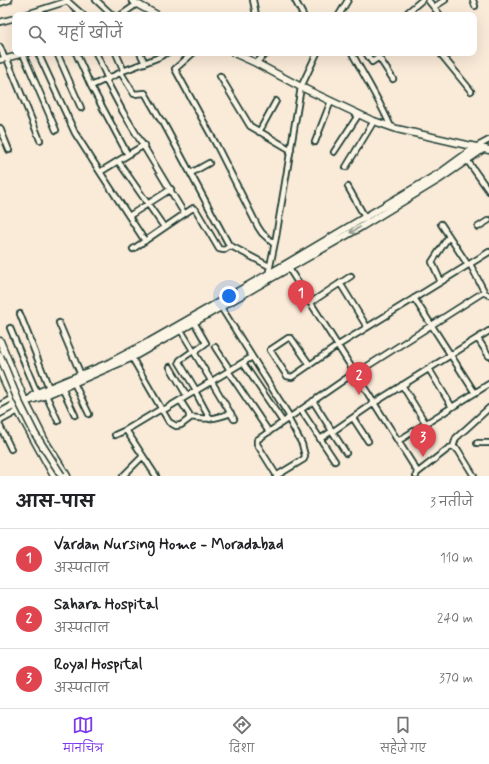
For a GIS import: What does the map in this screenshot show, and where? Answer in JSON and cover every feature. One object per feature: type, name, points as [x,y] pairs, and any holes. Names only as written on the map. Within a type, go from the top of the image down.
[{"type":"main road","points":[[134,2],[152,12]]},
{"type":"main road","points":[[241,56],[301,87],[374,121],[391,127],[482,149]]},
{"type":"main road","points":[[2,412],[13,402],[27,400],[62,388],[130,355],[438,180],[482,149]]},
{"type":"main road","points":[[367,219],[443,171],[482,149]]},
{"type":"main road","points":[[179,327],[194,322],[219,305]]},
{"type":"main road","points":[[0,341],[45,441],[67,476]]},
{"type":"main road","points":[[0,356],[18,400],[35,434],[62,476]]},
{"type":"main road","points":[[0,371],[13,402],[54,476]]},
{"type":"main road","points":[[27,400],[37,393],[49,388],[81,375],[92,373]]},
{"type":"street","points":[[0,2],[9,0]]},
{"type":"street","points":[[96,0],[109,12]]},
{"type":"street","points":[[252,0],[255,12]]},
{"type":"street","points":[[295,0],[301,12]]},
{"type":"street","points":[[341,12],[348,0]]},
{"type":"street","points":[[408,12],[422,0]]},
{"type":"street","points":[[428,0],[438,12]]},
{"type":"street","points":[[434,7],[445,0]]},
{"type":"street","points":[[472,0],[475,6]]},
{"type":"street","points":[[33,12],[67,1],[80,12]]},
{"type":"street","points":[[125,12],[134,2]]},
{"type":"street","points":[[0,22],[12,19]]},
{"type":"street","points":[[0,47],[40,140]]},
{"type":"street","points":[[4,59],[17,56]]},
{"type":"street","points":[[26,56],[56,130]]},
{"type":"street","points":[[39,56],[73,127],[100,172],[145,241]]},
{"type":"street","points":[[58,56],[81,108]]},
{"type":"street","points":[[77,56],[91,86],[128,155]]},
{"type":"street","points":[[97,56],[123,112],[184,213]]},
{"type":"street","points":[[117,56],[122,72],[134,94],[145,93],[163,122],[230,246],[270,266]]},
{"type":"street","points":[[142,56],[145,63]]},
{"type":"street","points":[[91,86],[160,56]]},
{"type":"street","points":[[190,56],[175,69],[217,146],[258,227],[274,244]]},
{"type":"street","points":[[256,63],[262,56]]},
{"type":"street","points":[[268,277],[301,87],[316,56]]},
{"type":"street","points":[[354,56],[368,84],[381,103],[391,127]]},
{"type":"street","points":[[368,56],[372,62],[378,58],[380,59],[393,79]]},
{"type":"street","points":[[442,56],[471,91]]},
{"type":"street","points":[[220,76],[247,123],[259,132],[291,150]]},
{"type":"street","points":[[259,132],[276,101]]},
{"type":"street","points":[[315,142],[331,101]]},
{"type":"street","points":[[334,152],[359,114]]},
{"type":"street","points":[[346,167],[374,121]]},
{"type":"street","points":[[0,128],[9,150]]},
{"type":"street","points":[[482,149],[489,140]]},
{"type":"street","points":[[100,172],[144,145]]},
{"type":"street","points":[[482,149],[489,145]]},
{"type":"street","points":[[467,160],[489,192]]},
{"type":"street","points":[[118,161],[149,203],[164,227]]},
{"type":"street","points":[[191,174],[209,163]]},
{"type":"street","points":[[348,188],[367,219]]},
{"type":"street","points":[[129,216],[170,189]]},
{"type":"street","points":[[133,249],[191,208],[195,208],[219,249],[224,250],[230,246]]},
{"type":"street","points":[[478,227],[489,220]]},
{"type":"street","points":[[219,305],[289,418],[302,444],[305,456],[304,458],[277,476],[257,444],[257,440],[283,422],[289,418],[301,410],[313,402],[355,373],[431,326],[487,294],[442,224]]},
{"type":"street","points":[[441,282],[432,262],[449,236]]},
{"type":"street","points":[[310,365],[291,338],[288,338],[270,350],[289,377],[292,377],[310,365],[338,346],[367,327],[489,252]]},
{"type":"street","points":[[287,266],[417,471],[416,475]]},
{"type":"street","points":[[310,303],[351,276]]},
{"type":"street","points":[[340,283],[367,327]]},
{"type":"street","points":[[414,298],[475,393]]},
{"type":"street","points":[[20,314],[49,388]]},
{"type":"street","points":[[194,322],[206,343],[179,362],[210,419]]},
{"type":"street","points":[[59,323],[81,375]]},
{"type":"street","points":[[179,327],[234,419]]},
{"type":"street","points":[[10,328],[37,393]]},
{"type":"street","points":[[320,439],[402,385],[489,331]]},
{"type":"street","points":[[478,338],[489,356]]},
{"type":"street","points":[[215,347],[269,432]]},
{"type":"street","points":[[130,355],[169,422],[176,426],[188,421],[189,416],[180,400]]},
{"type":"street","points":[[115,435],[196,391],[252,357]]},
{"type":"street","points":[[243,363],[283,422]]},
{"type":"street","points":[[170,367],[187,396]]},
{"type":"street","points":[[429,369],[452,408]]},
{"type":"street","points":[[74,383],[89,414]]},
{"type":"street","points":[[398,441],[489,384]]},
{"type":"street","points":[[402,385],[426,424]]},
{"type":"street","points":[[62,388],[75,415]]},
{"type":"street","points":[[46,394],[58,421]]},
{"type":"street","points":[[0,405],[13,402]]},
{"type":"street","points":[[313,402],[346,453]]},
{"type":"street","points":[[453,447],[456,438],[489,408]]},
{"type":"street","points":[[301,410],[335,461]]},
{"type":"street","points":[[0,420],[18,411]]},
{"type":"street","points":[[189,416],[210,419],[219,418],[231,413]]},
{"type":"street","points":[[353,418],[368,441]]},
{"type":"street","points":[[0,426],[11,449]]},
{"type":"street","points":[[126,430],[156,476]]},
{"type":"street","points":[[477,443],[489,443]]},
{"type":"street","points":[[416,475],[449,448],[453,447]]},
{"type":"street","points":[[453,447],[458,450],[474,476]]},
{"type":"street","points":[[123,476],[143,456]]},
{"type":"place","name":"Vardan Nursing Home - Moradabad","points":[[301,313]]},
{"type":"place","name":"Sahara Hospital","points":[[359,395]]},
{"type":"place","name":"Royal Hospital","points":[[423,457]]}]
